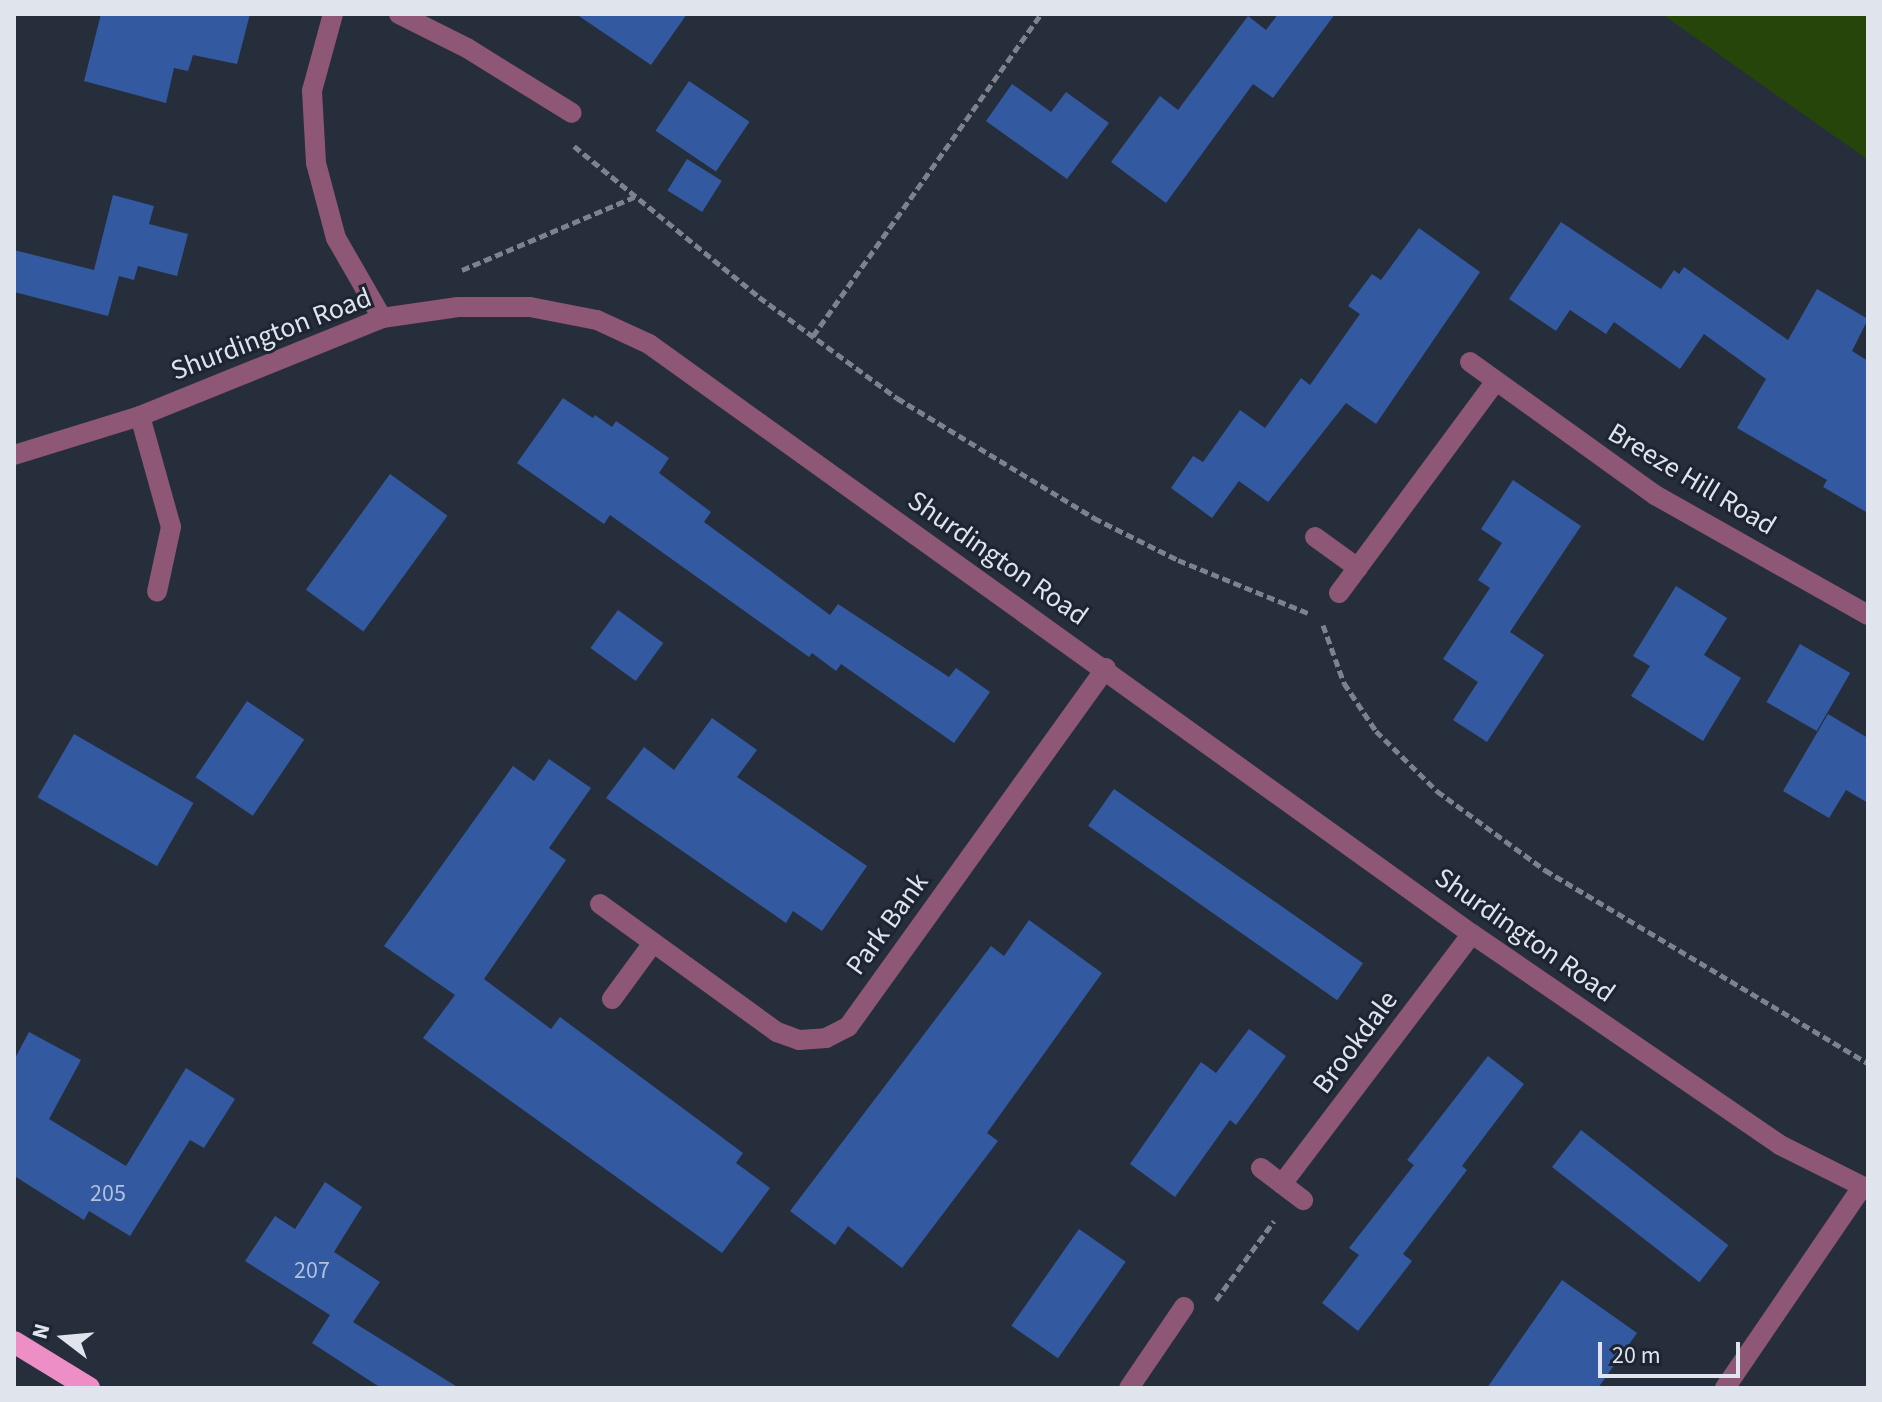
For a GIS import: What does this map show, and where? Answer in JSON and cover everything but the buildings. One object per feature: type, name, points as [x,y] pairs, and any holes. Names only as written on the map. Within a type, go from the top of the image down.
[{"type":"highway","points":[[14,1342],[89,1388]]},
{"type":"street","points":[[333,14],[312,91],[316,163],[336,238],[382,318]]},
{"type":"street","points":[[399,14],[481,56],[572,113]]},
{"type":"street","name":"Shurdington Road","points":[[14,455],[140,416],[382,318],[458,307],[530,307],[597,320],[649,344],[1106,668],[1472,934],[1780,1145],[1865,1188]]},
{"type":"street","name":"Breeze Hill Road","points":[[1470,362],[1655,495],[1868,615]]},
{"type":"street","points":[[1339,593],[1495,382]]},
{"type":"street","points":[[140,416],[171,527],[157,592]]},
{"type":"street","points":[[1315,537],[1358,568]]},
{"type":"street","name":"Park Bank","points":[[600,904],[777,1032],[799,1040],[826,1038],[848,1027],[1106,668]]},
{"type":"street","name":"Brookdale","points":[[1282,1184],[1472,934]]},
{"type":"street","points":[[612,999],[653,943]]},
{"type":"street","points":[[1261,1168],[1303,1200]]},
{"type":"street","points":[[1725,1388],[1865,1188]]},
{"type":"street","points":[[1129,1388],[1184,1307]]},
{"type":"path","points":[[813,336],[1041,14]]},
{"type":"path","points":[[572,113],[575,150],[897,398],[1094,518],[1178,560],[1321,618],[1344,683],[1376,731],[1437,791],[1545,870],[1868,1063]]},
{"type":"path","points":[[453,274],[634,197]]},
{"type":"path","points":[[1184,1307],[1215,1300],[1279,1214],[1282,1184]]},
{"type":"green space","points":[[1662,14],[1868,14],[1868,160]]}]
